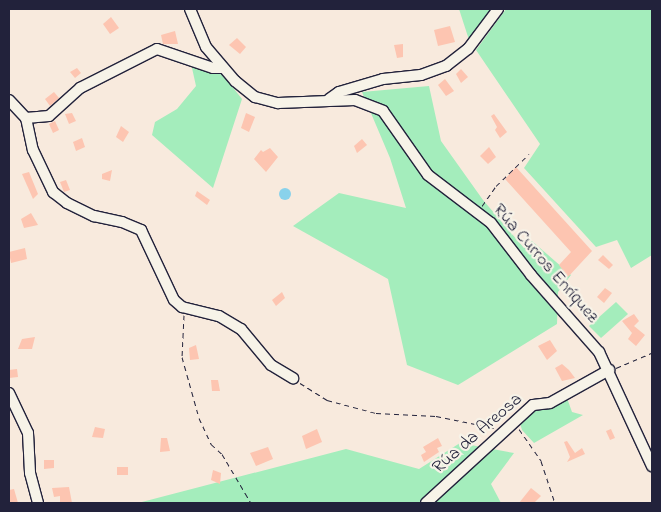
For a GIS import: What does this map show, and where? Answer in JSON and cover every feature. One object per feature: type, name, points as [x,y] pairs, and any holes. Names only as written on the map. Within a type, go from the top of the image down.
[{"type":"street","name":"Rúa Curros Enríquez","points":[[190,9],[198,33],[223,68],[244,90],[265,101],[329,100],[364,102],[383,112],[428,175],[478,211],[587,337],[609,370],[652,466]]},
{"type":"street","points":[[329,100],[339,92],[383,79],[421,75],[446,66],[468,49],[498,9]]},
{"type":"street","points":[[26,118],[49,116],[80,88],[157,49],[213,68],[223,68]]},
{"type":"street","points":[[9,100],[26,118],[33,150],[52,192],[67,203],[94,216],[122,222],[141,230],[174,300],[182,307],[219,316],[241,329],[271,365],[293,378]]},
{"type":"street","name":"Rúa da Areosa","points":[[426,503],[515,419],[533,405],[550,403],[609,370]]},
{"type":"street","points":[[9,393],[28,433],[30,473],[38,503]]},
{"type":"path","points":[[478,211],[496,186],[529,154]]},
{"type":"path","points":[[182,307],[182,357],[199,418],[211,444],[222,454],[251,503]]},
{"type":"path","points":[[609,370],[652,353]]},
{"type":"path","points":[[293,378],[327,400],[376,413],[470,420],[503,430]]},
{"type":"path","points":[[515,419],[520,433],[541,461],[555,503]]},
{"type":"green space","points":[[459,9],[496,9],[470,43]]},
{"type":"green space","points":[[506,9],[652,9],[652,255],[631,268],[617,240],[596,247],[524,168],[540,144],[476,50]]},
{"type":"green space","points":[[196,64],[223,75],[242,99],[213,188],[152,135],[155,122],[177,109],[196,86],[192,68]]},
{"type":"green space","points":[[429,86],[441,141],[483,200],[524,248],[532,241],[571,275],[558,292],[557,324],[458,385],[407,365],[388,279],[293,226],[339,193],[406,208],[390,158],[362,92]]},
{"type":"green space","points":[[616,302],[628,314],[601,338],[589,326]]},
{"type":"green space","points":[[567,398],[572,412],[583,415],[534,443],[522,430],[519,420],[534,408]]},
{"type":"green space","points":[[460,443],[514,453],[491,484],[501,503],[138,503],[346,449],[419,469]]},
{"type":"water","points":[[283,188],[287,188],[291,194],[287,200],[283,200],[279,196],[279,192]]},
{"type":"building","points":[[111,17],[119,28],[110,34],[103,24]]},
{"type":"building","points":[[450,26],[455,42],[438,46],[434,30]]},
{"type":"building","points":[[175,31],[178,44],[163,44],[161,35]]},
{"type":"building","points":[[237,38],[246,47],[240,54],[229,45]]},
{"type":"building","points":[[403,44],[403,57],[397,58],[394,45]]},
{"type":"building","points":[[77,68],[81,73],[75,78],[70,72]]},
{"type":"building","points":[[461,69],[468,77],[461,83],[456,74]]},
{"type":"building","points":[[445,79],[454,91],[446,96],[438,85]]},
{"type":"building","points":[[54,92],[59,98],[50,106],[45,99]]},
{"type":"building","points":[[72,113],[76,121],[69,124],[65,114]]},
{"type":"building","points":[[246,113],[255,117],[249,132],[241,128]]},
{"type":"building","points":[[494,114],[507,132],[500,138],[495,130],[497,127],[491,116]]},
{"type":"building","points":[[55,121],[59,130],[53,133],[49,124]]},
{"type":"building","points":[[121,126],[129,132],[123,142],[116,137]]},
{"type":"building","points":[[82,138],[85,147],[76,151],[73,142]]},
{"type":"building","points":[[362,139],[367,145],[357,153],[354,146]]},
{"type":"building","points":[[489,147],[496,157],[488,164],[480,156]]},
{"type":"building","points":[[270,148],[278,157],[266,172],[254,159],[261,150],[263,152]]},
{"type":"building","points":[[516,167],[592,251],[568,277],[559,265],[571,252],[505,179]]},
{"type":"building","points":[[112,170],[110,181],[102,179],[102,174]]},
{"type":"building","points":[[29,172],[38,194],[33,199],[22,174]]},
{"type":"building","points":[[66,180],[70,190],[64,192],[60,182]]},
{"type":"building","points":[[197,191],[210,200],[207,205],[195,196]]},
{"type":"building","points":[[31,213],[38,225],[24,228],[21,219]]},
{"type":"building","points":[[25,248],[27,259],[11,263],[9,252]]},
{"type":"building","points":[[603,255],[613,265],[609,269],[598,260]]},
{"type":"building","points":[[605,288],[612,293],[604,303],[597,297]]},
{"type":"building","points":[[282,292],[285,298],[276,306],[272,300]]},
{"type":"building","points":[[634,314],[639,321],[634,326],[645,335],[636,346],[628,339],[632,333],[622,321]]},
{"type":"building","points":[[35,337],[32,349],[18,349],[22,339]]},
{"type":"building","points":[[550,340],[557,351],[547,360],[538,346]]},
{"type":"building","points":[[196,345],[199,359],[190,360],[189,348]]},
{"type":"building","points":[[562,364],[575,378],[562,381],[555,368]]},
{"type":"building","points":[[17,369],[18,377],[9,378],[9,370]]},
{"type":"building","points":[[211,380],[218,380],[220,391],[212,391]]},
{"type":"building","points":[[95,427],[105,429],[103,438],[92,437]]},
{"type":"building","points":[[317,429],[322,442],[306,449],[302,436]]},
{"type":"building","points":[[611,429],[615,438],[610,440],[606,431]]},
{"type":"building","points":[[161,438],[167,438],[170,451],[160,452]]},
{"type":"building","points":[[438,438],[442,446],[437,448],[439,452],[424,462],[421,455],[426,452],[423,447]]},
{"type":"building","points":[[567,441],[575,453],[582,448],[585,454],[567,462],[570,457],[564,442]]},
{"type":"building","points":[[268,447],[273,459],[256,466],[250,453]]},
{"type":"building","points":[[44,460],[54,460],[54,468],[44,469]]},
{"type":"building","points":[[117,467],[128,467],[128,475],[117,475]]},
{"type":"building","points":[[213,470],[221,473],[220,484],[211,480]]},
{"type":"building","points":[[69,487],[72,503],[60,503],[60,496],[54,497],[52,488]]},
{"type":"building","points":[[531,488],[541,496],[534,503],[519,503]]},
{"type":"building","points":[[14,489],[18,503],[9,503],[9,490]]}]
